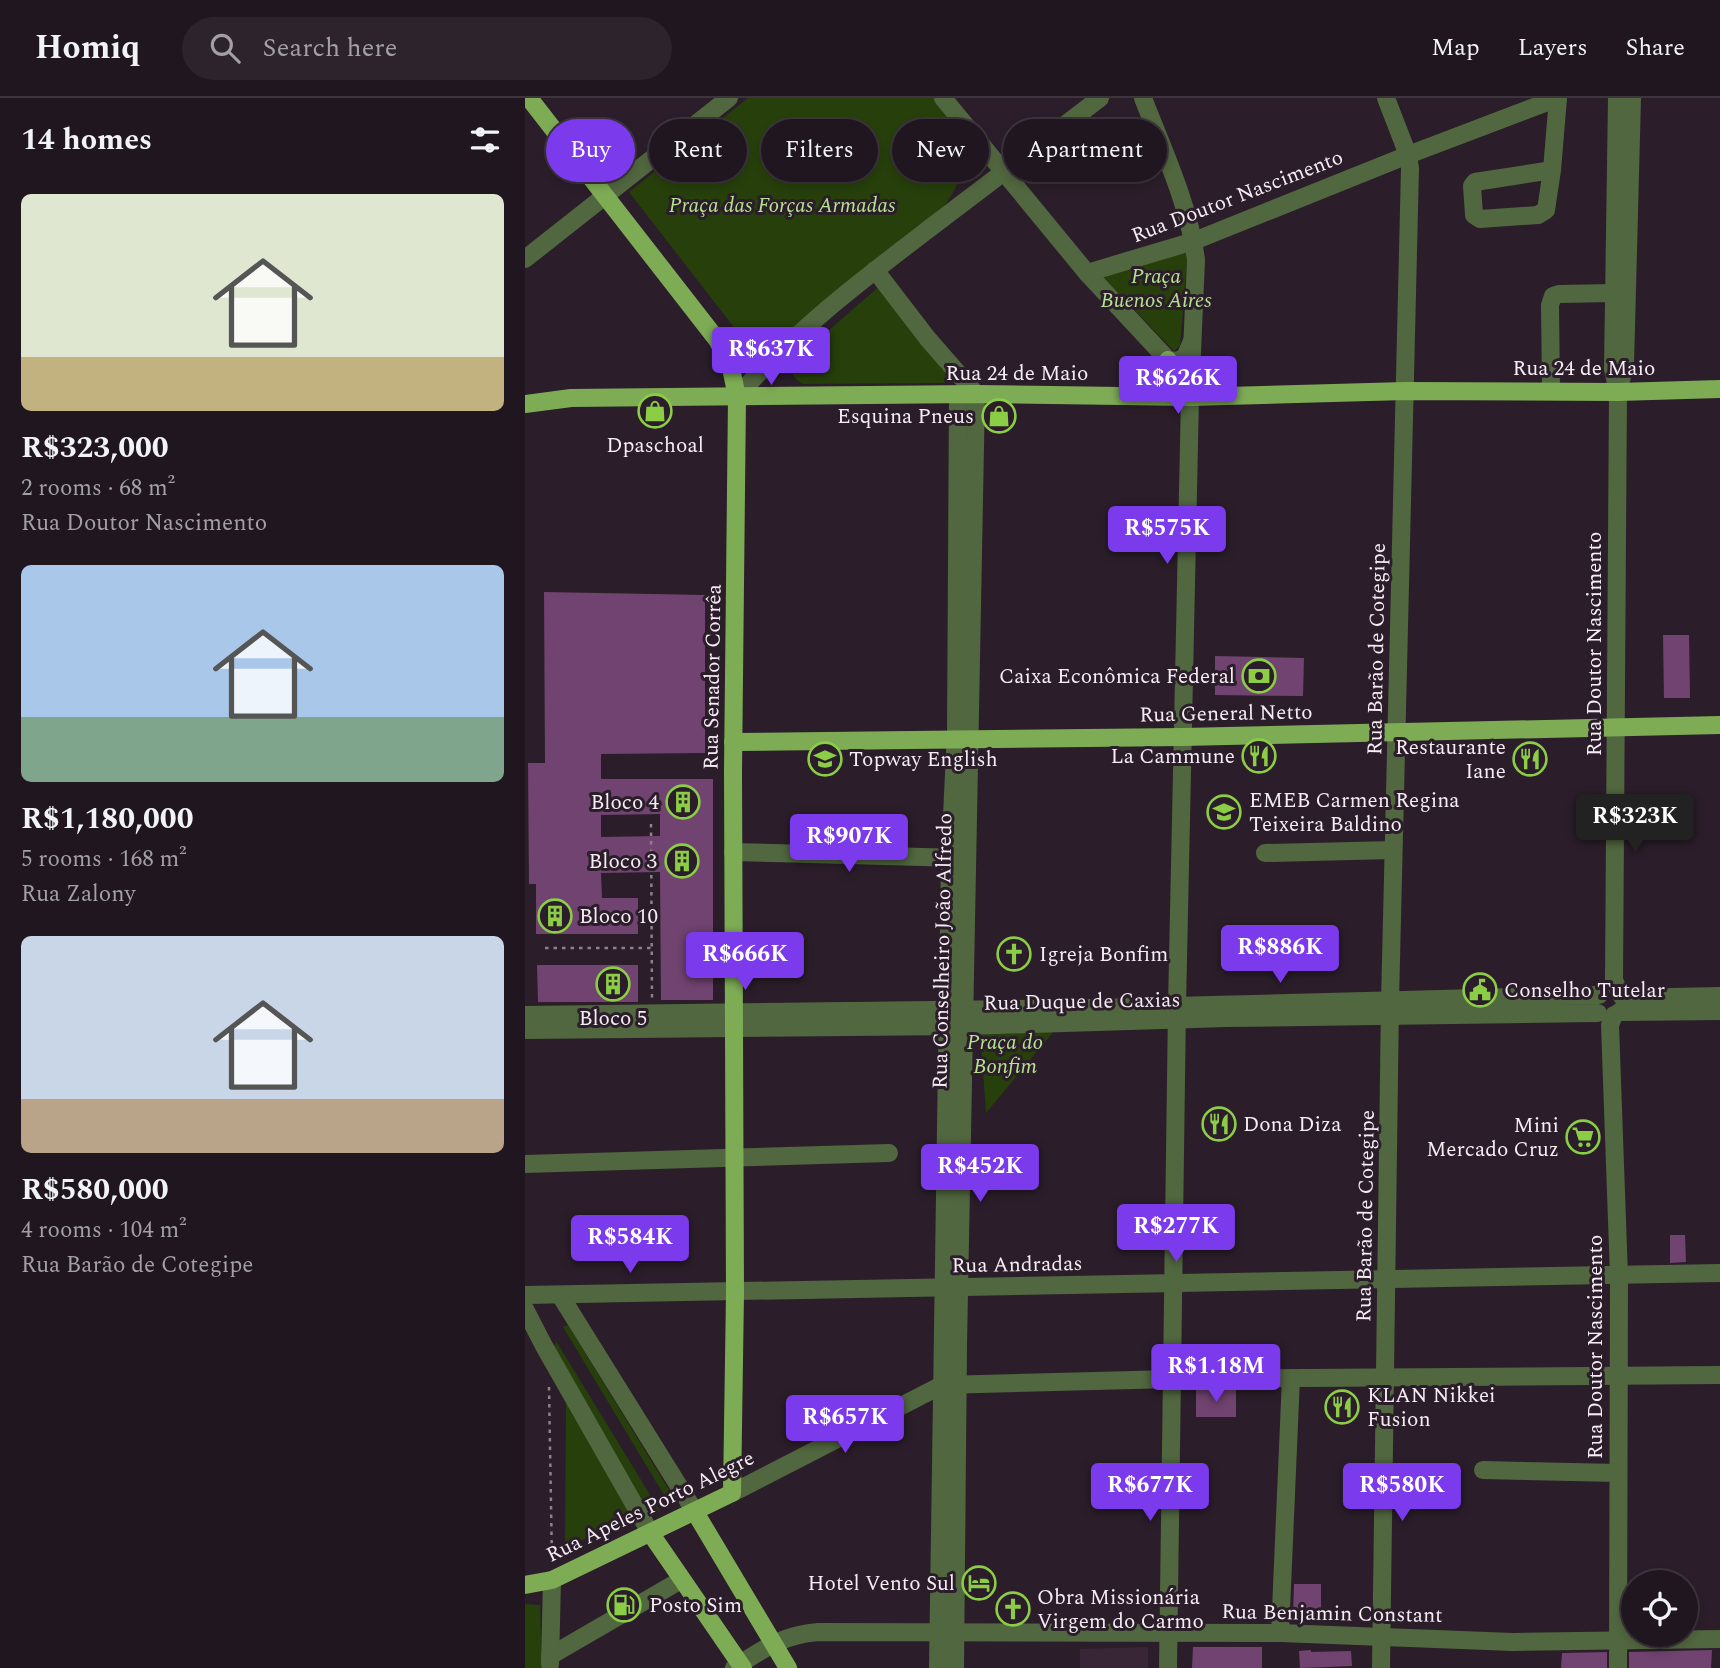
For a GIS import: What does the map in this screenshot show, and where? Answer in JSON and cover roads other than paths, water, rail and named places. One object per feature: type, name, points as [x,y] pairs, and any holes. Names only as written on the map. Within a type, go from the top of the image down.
[{"type":"main road","name":"Rua Senador Corrêa","points":[[529,98],[718,341],[731,368],[737,397],[733,742],[735,1293],[732,1493]]},
{"type":"main road","points":[[1150,396],[1166,387],[1170,373],[1168,360]]},
{"type":"main road","name":"Rua 24 de Maio","points":[[525,404],[571,398],[967,395],[1191,397],[1405,391],[1720,389]]},
{"type":"main road","name":"Rua General Netto","points":[[733,742],[1183,737],[1720,725]]},
{"type":"main road","name":"Rua Apeles Porto Alegre","points":[[525,1585],[552,1580],[732,1493]]},
{"type":"main road","points":[[695,1512],[788,1668]]},
{"type":"main road","points":[[650,1534],[739,1667]]},
{"type":"street","points":[[525,259],[729,98]]},
{"type":"street","points":[[737,397],[762,368],[818,317],[1003,173],[943,98]]},
{"type":"street","points":[[1073,119],[1100,98]]},
{"type":"street","points":[[1143,98],[1180,196],[1194,241],[1196,260],[1177,1014],[1168,1668]]},
{"type":"street","name":"Rua Barão de Cotegipe","points":[[1381,1668],[1393,850],[1411,168],[1386,98]]},
{"type":"street","points":[[1552,170],[1475,182],[1472,186],[1474,215],[1480,219],[1543,213],[1552,170],[1558,98]]},
{"type":"street","name":"Rua Doutor Nascimento","points":[[1087,273],[1194,241],[1558,98]]},
{"type":"street","name":"Rua Doutor Nascimento","points":[[1618,98],[1613,369],[1618,391],[1617,728],[1611,1004],[1619,1276],[1618,1668]]},
{"type":"street","name":"Rua Doutor Nascimento","points":[[1618,391],[1625,365],[1632,98]]},
{"type":"street","points":[[1011,182],[1087,273],[1168,360],[1185,358],[1193,338]]},
{"type":"street","points":[[875,270],[967,395]]},
{"type":"street","points":[[1551,391],[1550,305],[1553,296],[1614,293]]},
{"type":"street","points":[[718,341],[739,355],[755,356],[780,351]]},
{"type":"street","name":"Rua Conselheiro João Alfredo","points":[[955,1668],[947,1633],[947,1568],[967,395]]},
{"type":"street","points":[[1265,853],[1393,850]]},
{"type":"street","points":[[733,852],[958,858]]},
{"type":"street","name":"Rua Duque de Caxias","points":[[525,1030],[733,1020],[1092,1016],[1718,1003]]},
{"type":"street","name":"Rua Duque de Caxias","points":[[525,1015],[652,1014],[733,1020]]},
{"type":"street","points":[[525,1164],[889,1153]]},
{"type":"street","name":"Rua Andradas","points":[[525,1295],[1720,1273]]},
{"type":"street","points":[[560,1295],[695,1512]]},
{"type":"street","points":[[525,1309],[650,1534]]},
{"type":"street","points":[[950,1384],[1172,1379],[1720,1375]]},
{"type":"street","points":[[1280,1633],[1291,1378]]},
{"type":"street","name":"Rua Apeles Porto Alegre","points":[[732,1493],[950,1384]]},
{"type":"street","points":[[1483,1470],[1618,1473]]},
{"type":"street","points":[[550,1662],[552,1580]]},
{"type":"street","points":[[550,1662],[681,1580]]},
{"type":"street","name":"Rua Benjamin Constant","points":[[739,1667],[772,1643],[797,1634],[818,1632],[1280,1633],[1513,1642],[1720,1639]]},
{"type":"street","name":"Rua Conselheiro João Alfredo","points":[[938,1668],[947,1633]]},
{"type":"place","name":"Dpaschoal","points":[[655,411]]},
{"type":"place","name":"Esquina Pneus","points":[[999,416]]},
{"type":"place","name":"Caixa Econômica Federal","points":[[1259,676]]},
{"type":"place","name":"La Cammune","points":[[1259,756]]},
{"type":"place","name":"Topway English","points":[[825,759]]},
{"type":"place","name":"Restaurante Iane","points":[[1530,759]]},
{"type":"place","name":"Bloco 4","points":[[683,802]]},
{"type":"place","name":"EMEB Carmen Regina Teixeira Baldino","points":[[1224,812]]},
{"type":"place","name":"Bloco 3","points":[[682,861]]},
{"type":"place","name":"Bloco 10","points":[[555,916]]},
{"type":"place","name":"Igreja Bonfim","points":[[1014,954]]},
{"type":"place","name":"Bloco 5","points":[[613,984]]},
{"type":"place","name":"Conselho Tutelar","points":[[1480,990]]},
{"type":"place","name":"Dona Diza","points":[[1219,1124]]},
{"type":"place","name":"Mini Mercado Cruz","points":[[1583,1137]]},
{"type":"place","name":"KLAN Nikkei Fusion","points":[[1342,1407]]},
{"type":"place","name":"Hotel Vento Sul","points":[[979,1583]]},
{"type":"place","name":"Posto Sim","points":[[624,1605]]},
{"type":"place","name":"Obra Missionária Virgem do Carmo","points":[[1013,1609]]},
{"type":"park label","name":"Praça das Forças Armadas","points":[[782,205]]},
{"type":"park label","name":"Praça Buenos Aires","points":[[1156,288]]},
{"type":"park label","name":"Praça do Bonfim","points":[[1005,1054]]}]
